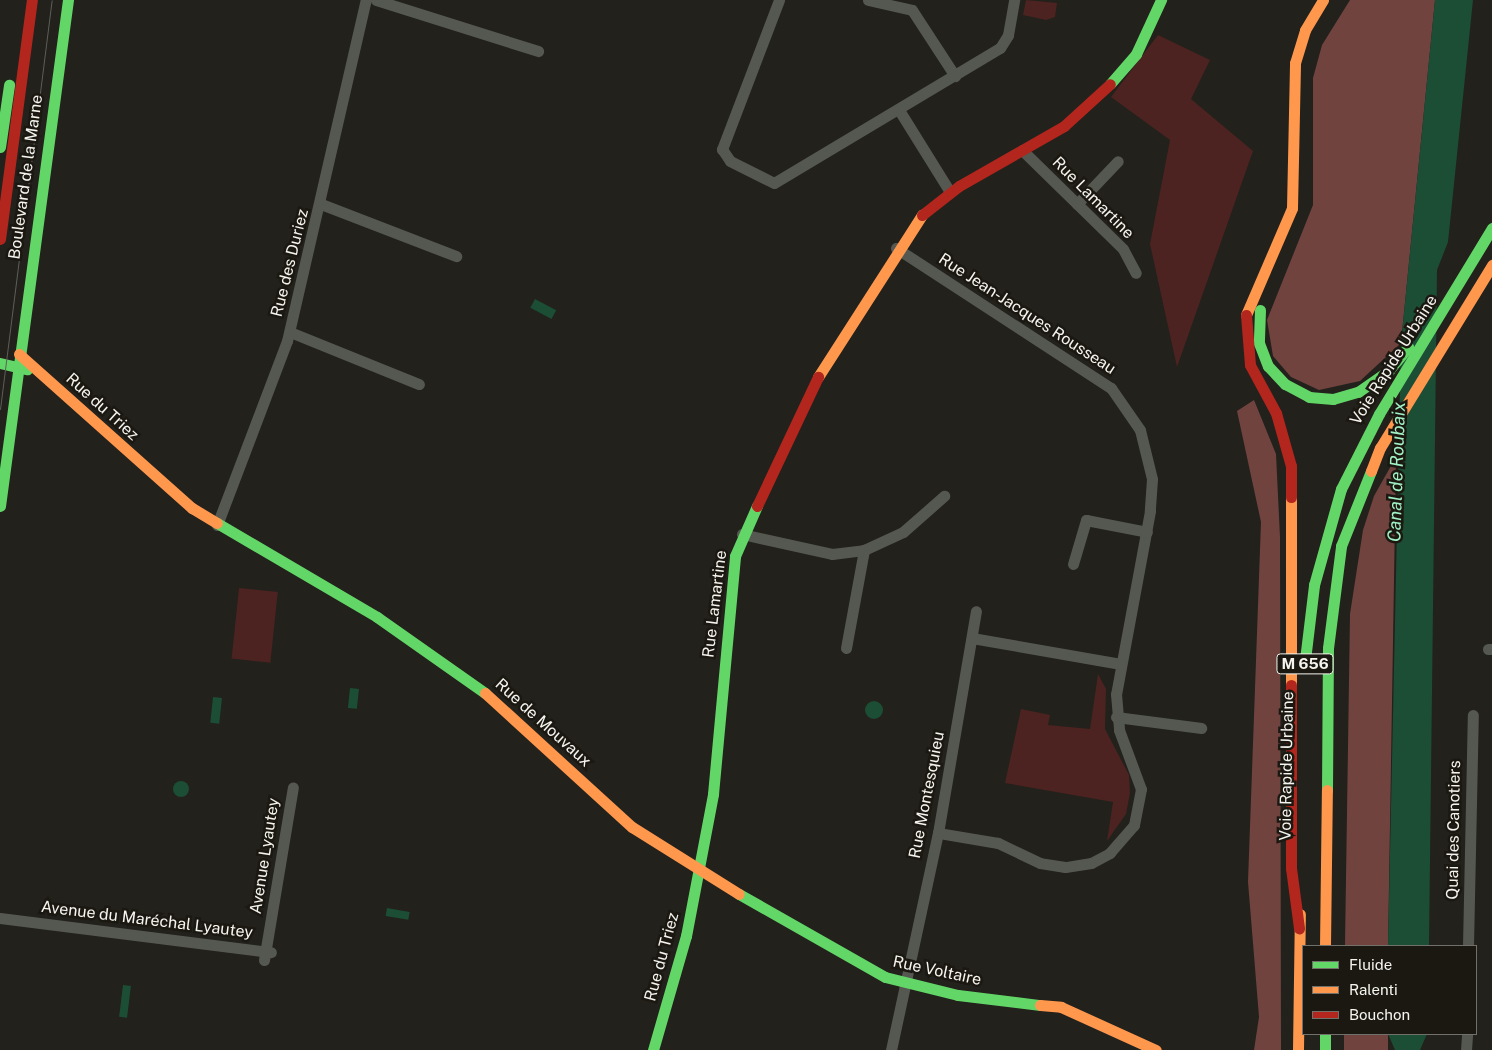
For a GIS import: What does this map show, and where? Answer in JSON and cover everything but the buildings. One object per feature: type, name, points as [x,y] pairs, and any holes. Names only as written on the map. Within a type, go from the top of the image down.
[{"type":"main road","name":"Boulevard de la Marne","points":[[0,147],[20,0]]},
{"type":"main road","name":"Boulevard de la Marne","points":[[0,239],[32,0]]},
{"type":"main road","points":[[60,46],[63,0]]},
{"type":"main road","name":"Boulevard de la Marne","points":[[0,506],[60,46],[68,0]]},
{"type":"main road","name":"Rue Lamartine","points":[[698,872],[715,785],[730,588],[742,534],[794,422],[860,307],[915,221],[950,192],[1064,126],[1100,96],[1136,54],[1161,0]]},
{"type":"main road","points":[[1299,928],[1292,868],[1291,466],[1276,413],[1250,365],[1244,328],[1248,305],[1292,208],[1295,63],[1305,30],[1323,0]]},
{"type":"main road","points":[[1307,148],[1308,63],[1323,22],[1338,1]]},
{"type":"main road","points":[[1299,226],[1306,196]]},
{"type":"main road","points":[[1290,249],[1258,320],[1259,343],[1268,366],[1285,384],[1320,399],[1344,397],[1379,379],[1416,335],[1492,212]]},
{"type":"main road","name":"Voie Rapide Urbaine","points":[[1298,1050],[1304,670],[1314,585],[1341,489],[1379,414],[1492,228]]},
{"type":"main road","name":"Voie Rapide Urbaine","points":[[1325,945],[1330,623],[1341,546],[1370,468],[1403,408],[1491,267]]},
{"type":"main road","points":[[1403,408],[1492,286]]},
{"type":"main road","name":"Rue du Triez","points":[[0,361],[19,354],[136,459],[217,525]]},
{"type":"main road","name":"Rue du Triez","points":[[0,361],[19,366],[47,380]]},
{"type":"main road","name":"Rue de Mouvaux","points":[[217,525],[359,607],[498,702],[632,827],[698,872]]},
{"type":"main road","name":"Rue du Triez","points":[[653,1050],[686,936],[698,872]]},
{"type":"main road","name":"Rue Voltaire","points":[[698,872],[855,962],[903,983],[958,995],[1061,1007],[1156,1050]]},
{"type":"main road","points":[[1325,1035],[1325,1050]]},
{"type":"street","name":"Rue des Duriez","points":[[217,525],[268,402],[290,332],[321,204],[366,0]]},
{"type":"street","points":[[376,0],[538,51]]},
{"type":"street","points":[[779,0],[725,137],[726,158],[762,179],[780,182],[955,76],[1004,44],[1014,0]]},
{"type":"street","points":[[868,0],[912,10],[955,76]]},
{"type":"street","points":[[899,110],[950,192]]},
{"type":"street","name":"Rue Lamartine","points":[[1022,150],[1123,249],[1136,273]]},
{"type":"street","points":[[1077,204],[1118,161]]},
{"type":"street","points":[[321,204],[456,256]]},
{"type":"street","name":"Rue Jean-Jacques Rousseau","points":[[896,248],[1090,372],[1118,395],[1140,430],[1151,469],[1146,532],[1121,664],[1116,717],[1139,775],[1140,801],[1134,826],[1110,852],[1077,866],[1052,866],[998,843],[938,832]]},
{"type":"street","points":[[290,332],[419,384]]},
{"type":"street","points":[[742,534],[832,554],[864,550],[903,532],[944,496]]},
{"type":"street","points":[[1073,564],[1086,520],[1146,532]]},
{"type":"street","points":[[846,648],[864,550]]},
{"type":"street","name":"Rue Montesquieu","points":[[891,1050],[903,983],[938,832],[976,611]]},
{"type":"street","points":[[972,638],[1121,664]]},
{"type":"street","name":"Quai des Canotiers","points":[[1468,945],[1473,715]]},
{"type":"street","points":[[1116,717],[1201,728]]},
{"type":"street","name":"Avenue Lyautey","points":[[267,954],[293,787]]},
{"type":"street","name":"Avenue du Maréchal Lyautey","points":[[0,918],[267,954]]},
{"type":"street","points":[[1466,1050],[1467,1035]]},
{"type":"shaded area","points":[[1026,0],[1057,3],[1055,17],[1046,20],[1023,15]]},
{"type":"shaded area","points":[[1350,0],[1435,0],[1401,343],[1360,381],[1319,390],[1291,377],[1273,356],[1267,320],[1313,205],[1313,78],[1322,45]]},
{"type":"shaded area","points":[[1435,0],[1473,0],[1448,242],[1437,270],[1429,945],[1388,945],[1401,343]]},
{"type":"shaded area","points":[[1158,35],[1210,60],[1191,99],[1253,151],[1177,367],[1150,244],[1170,140],[1111,97]]},
{"type":"shaded area","points":[[535,299],[556,310],[551,319],[530,308]]},
{"type":"shaded area","points":[[1254,400],[1276,454],[1280,537],[1281,1050],[1254,1050],[1259,1017],[1248,882],[1261,522],[1237,411]]},
{"type":"shaded area","points":[[1396,457],[1388,945],[1345,945],[1350,614],[1363,530],[1374,496]]},
{"type":"shaded area","points":[[239,588],[278,592],[270,663],[232,659]]},
{"type":"shaded area","points":[[1098,674],[1106,689],[1105,729],[1129,775],[1130,793],[1126,814],[1107,841],[1113,802],[1005,783],[1021,709],[1050,715],[1048,725],[1090,729]]},
{"type":"shaded area","points":[[350,688],[359,689],[357,709],[348,708]]},
{"type":"shaded area","points":[[213,697],[222,698],[219,724],[210,723]]},
{"type":"shaded area","points":[[874,701],[882,706],[883,710],[878,718],[874,719],[866,714],[865,710],[870,702]]},
{"type":"shaded area","points":[[181,781],[189,789],[181,797],[173,789]]},
{"type":"shaded area","points":[[387,908],[410,912],[408,920],[386,916]]},
{"type":"shaded area","points":[[123,985],[131,986],[127,1018],[119,1017]]},
{"type":"shaded area","points":[[1344,1035],[1388,1035],[1388,1050],[1344,1050]]},
{"type":"shaded area","points":[[1388,1035],[1427,1035],[1420,1050],[1395,1050]]},
{"type":"tram line","points":[[0,409],[52,0]]},
{"type":"traffic: fast","points":[[0,506],[68,0]]},
{"type":"traffic: fast","points":[[1110,84],[1136,54],[1161,0]]},
{"type":"traffic: fast","points":[[0,147],[9,85]]},
{"type":"traffic: fast","points":[[1304,668],[1314,585],[1341,489],[1379,414],[1492,228]]},
{"type":"traffic: fast","points":[[1260,310],[1259,343],[1268,366],[1285,384],[1309,397],[1333,399],[1358,392],[1389,370],[1408,347]]},
{"type":"traffic: fast","points":[[0,363],[27,369]]},
{"type":"traffic: fast","points":[[1327,790],[1328,648],[1341,546],[1371,471]]},
{"type":"traffic: fast","points":[[653,1050],[686,936],[713,794],[735,556],[757,506]]},
{"type":"traffic: fast","points":[[217,523],[377,617],[485,693]]},
{"type":"traffic: fast","points":[[739,894],[885,977],[958,995],[1040,1005]]},
{"type":"traffic: fast","points":[[1325,1035],[1325,1050]]},
{"type":"traffic: slow","points":[[1246,315],[1292,208],[1295,63],[1305,30],[1323,0]]},
{"type":"traffic: slow","points":[[818,377],[922,215]]},
{"type":"traffic: slow","points":[[1371,471],[1380,448],[1492,265]]},
{"type":"traffic: slow","points":[[19,354],[192,508],[217,523]]},
{"type":"traffic: slow","points":[[1291,497],[1291,685]]},
{"type":"traffic: slow","points":[[485,693],[632,827],[739,894]]},
{"type":"traffic: slow","points":[[1325,945],[1327,790]]},
{"type":"traffic: slow","points":[[1298,1050],[1300,914]]},
{"type":"traffic: slow","points":[[1040,1005],[1061,1007],[1156,1050]]},
{"type":"traffic: jam","points":[[0,239],[32,0]]},
{"type":"traffic: jam","points":[[922,215],[959,186],[1064,126],[1110,84]]},
{"type":"traffic: jam","points":[[1246,315],[1250,365],[1276,413],[1291,466],[1291,497]]},
{"type":"traffic: jam","points":[[757,506],[818,377]]},
{"type":"traffic: jam","points":[[1291,685],[1291,868],[1299,928]]},
{"type":"water label","name":"Canal de Roubaix","points":[[1397,472]]}]
